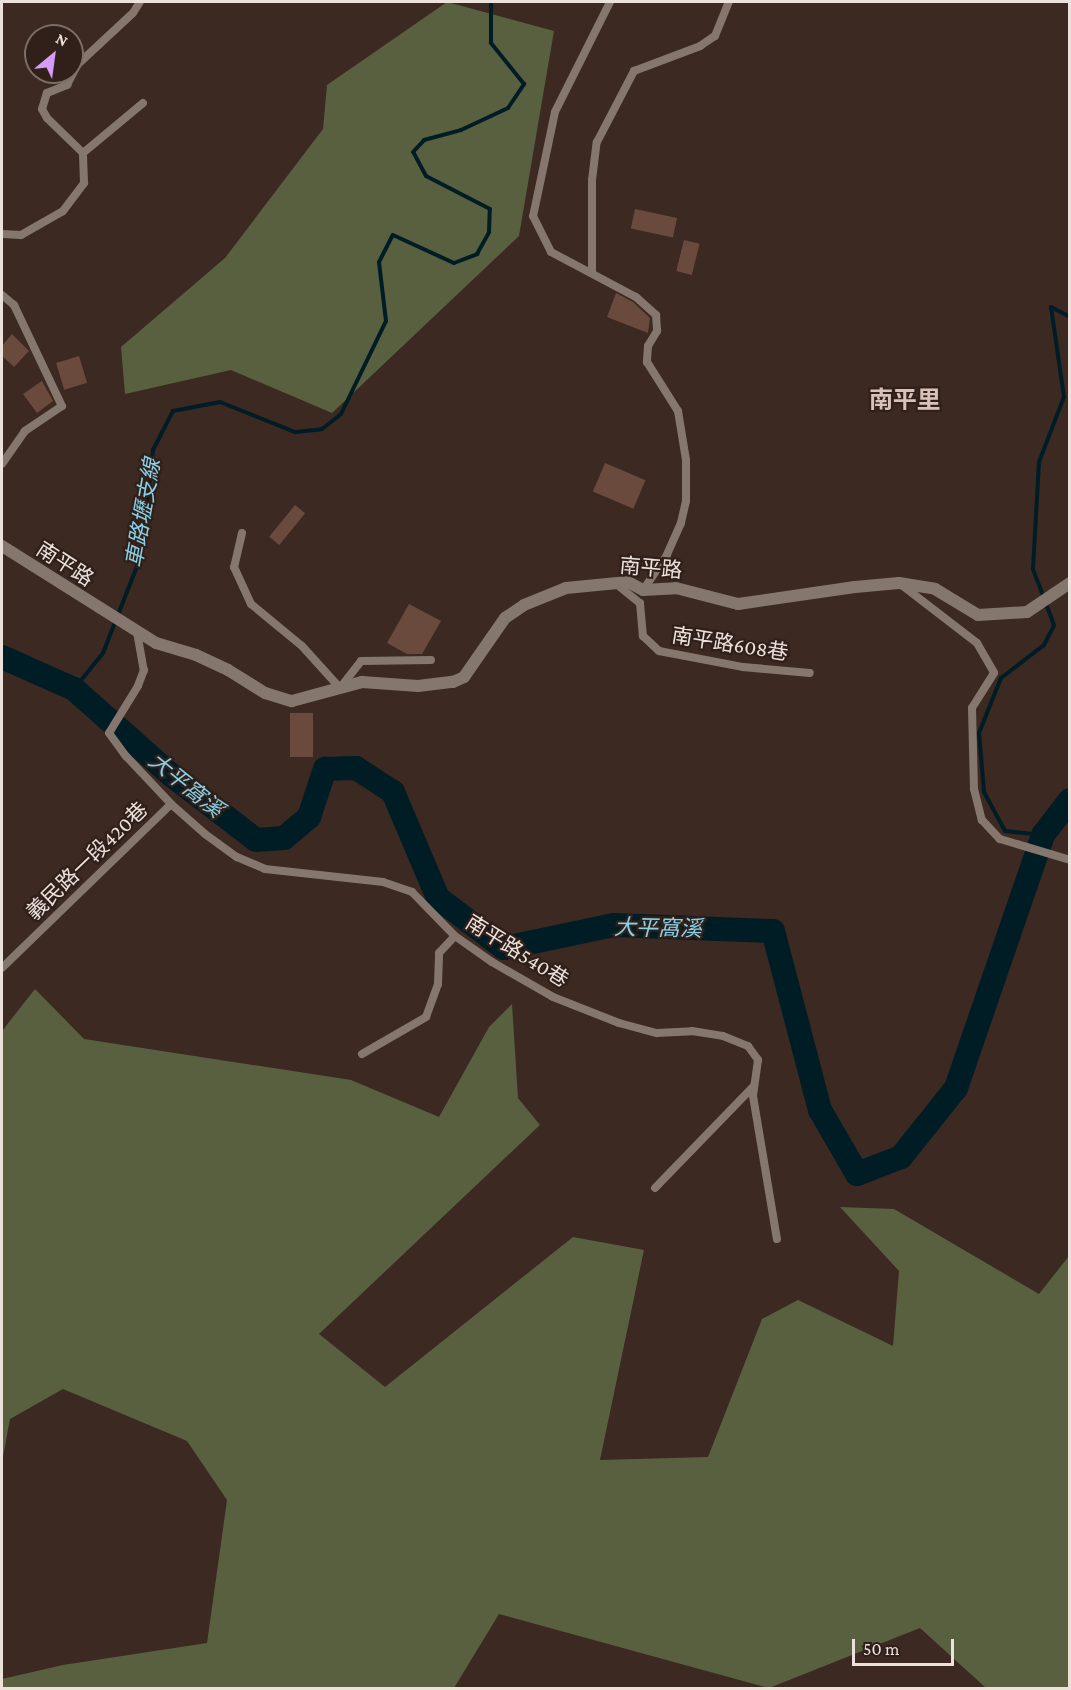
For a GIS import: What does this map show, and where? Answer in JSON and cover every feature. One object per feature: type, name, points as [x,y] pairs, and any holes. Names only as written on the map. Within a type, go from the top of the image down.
[{"type":"street","name":"南平路","points":[[2,546],[107,615],[156,643],[196,655],[228,670],[265,693],[291,701],[362,682],[418,686],[453,682],[464,677],[505,618],[524,605],[566,588],[628,582],[642,590],[676,588],[738,604],[855,587],[900,583],[935,589],[978,615],[1027,612],[1069,584]]},
{"type":"lane","points":[[2,234],[21,236],[63,212],[84,183],[83,153],[46,118],[42,109],[47,93],[67,85],[77,65],[133,13],[140,2]]},
{"type":"lane","points":[[610,2],[555,112],[533,216],[551,252],[636,297],[656,315],[657,331],[648,346],[647,362],[678,411],[686,460],[686,501],[681,523],[667,555],[642,590]]},
{"type":"lane","points":[[592,273],[592,180],[597,142],[634,71],[700,46],[715,36],[729,2]]},
{"type":"lane","points":[[83,153],[143,103]]},
{"type":"lane","points":[[2,295],[14,305],[62,406],[25,431],[2,464]]},
{"type":"lane","points":[[243,533],[234,567],[251,604],[302,646],[340,688],[361,661],[431,660]]},
{"type":"lane","name":"南平路608巷","points":[[615,583],[640,603],[643,636],[659,651],[743,667],[810,673]]},
{"type":"lane","points":[[900,583],[977,643],[994,673],[972,708],[971,746],[974,789],[982,820],[1000,839],[1070,860]]},
{"type":"lane","name":"南平路540巷","points":[[137,632],[144,670],[126,708],[109,733],[171,804],[237,857],[265,869],[383,882],[412,892],[454,936],[492,962],[553,997],[619,1023],[657,1033],[703,1033],[723,1036],[747,1046],[758,1060],[753,1096],[777,1239]]},
{"type":"lane","name":"義民路一段420巷","points":[[2,968],[171,804]]},
{"type":"lane","points":[[362,1054],[426,1017],[438,984],[439,953],[454,936]]},
{"type":"lane","points":[[656,1188],[754,1086]]},
{"type":"green space","points":[[447,2],[554,31],[519,236],[332,413],[231,370],[125,394],[121,347],[225,258],[323,129],[327,85]]},
{"type":"green space","points":[[35,989],[84,1039],[351,1080],[439,1117],[489,1027],[512,1004],[518,1098],[540,1125],[319,1334],[385,1387],[573,1237],[644,1250],[600,1460],[708,1457],[762,1319],[798,1300],[893,1346],[899,1271],[840,1207],[894,1209],[1039,1294],[1069,1256],[1069,1688],[986,1688],[920,1628],[769,1688],[499,1614],[454,1688],[2,1688],[2,1679],[63,1665],[207,1643],[227,1500],[187,1441],[63,1389],[10,1419],[2,1462],[2,1031]]},
{"type":"building","points":[[635,209],[677,218],[673,238],[631,229]]},
{"type":"building","points":[[684,240],[700,244],[692,275],[676,271]]},
{"type":"building","points":[[616,293],[633,302],[650,318],[648,333],[607,317]]},
{"type":"building","points":[[12,334],[29,351],[14,367],[2,356],[2,346]]},
{"type":"building","points":[[79,356],[87,383],[64,390],[56,363]]},
{"type":"building","points":[[42,381],[53,401],[37,413],[23,394]]},
{"type":"building","points":[[605,463],[646,480],[633,509],[593,492]]},
{"type":"building","points":[[295,505],[305,513],[279,545],[269,537]]},
{"type":"building","points":[[409,604],[441,621],[422,654],[407,654],[387,643]]},
{"type":"building","points":[[290,713],[313,713],[313,757],[290,757]]},
{"type":"waterway","name":"車路壢支線","points":[[74,689],[103,653],[141,556],[153,450],[173,411],[220,402],[295,432],[322,429],[341,414],[386,321],[379,262],[393,235],[454,263],[477,254],[489,232],[490,209],[426,176],[413,152],[424,140],[461,130],[508,108],[524,84],[491,43],[491,2]]},
{"type":"waterway","points":[[1043,835],[1005,831],[984,792],[979,733],[1001,678],[1044,645],[1054,625],[1033,569],[1039,462],[1064,397],[1051,307],[1070,317]]},
{"type":"waterway","name":"大平窩溪","points":[[2,657],[74,689],[170,774],[256,840],[284,838],[309,817],[325,769],[356,768],[393,792],[438,898],[504,948],[614,925],[773,931],[820,1110],[857,1174],[901,1157],[956,1088],[1043,835],[1070,800]]},
{"type":"district","name":"南平里","points":[[905,400]]}]
